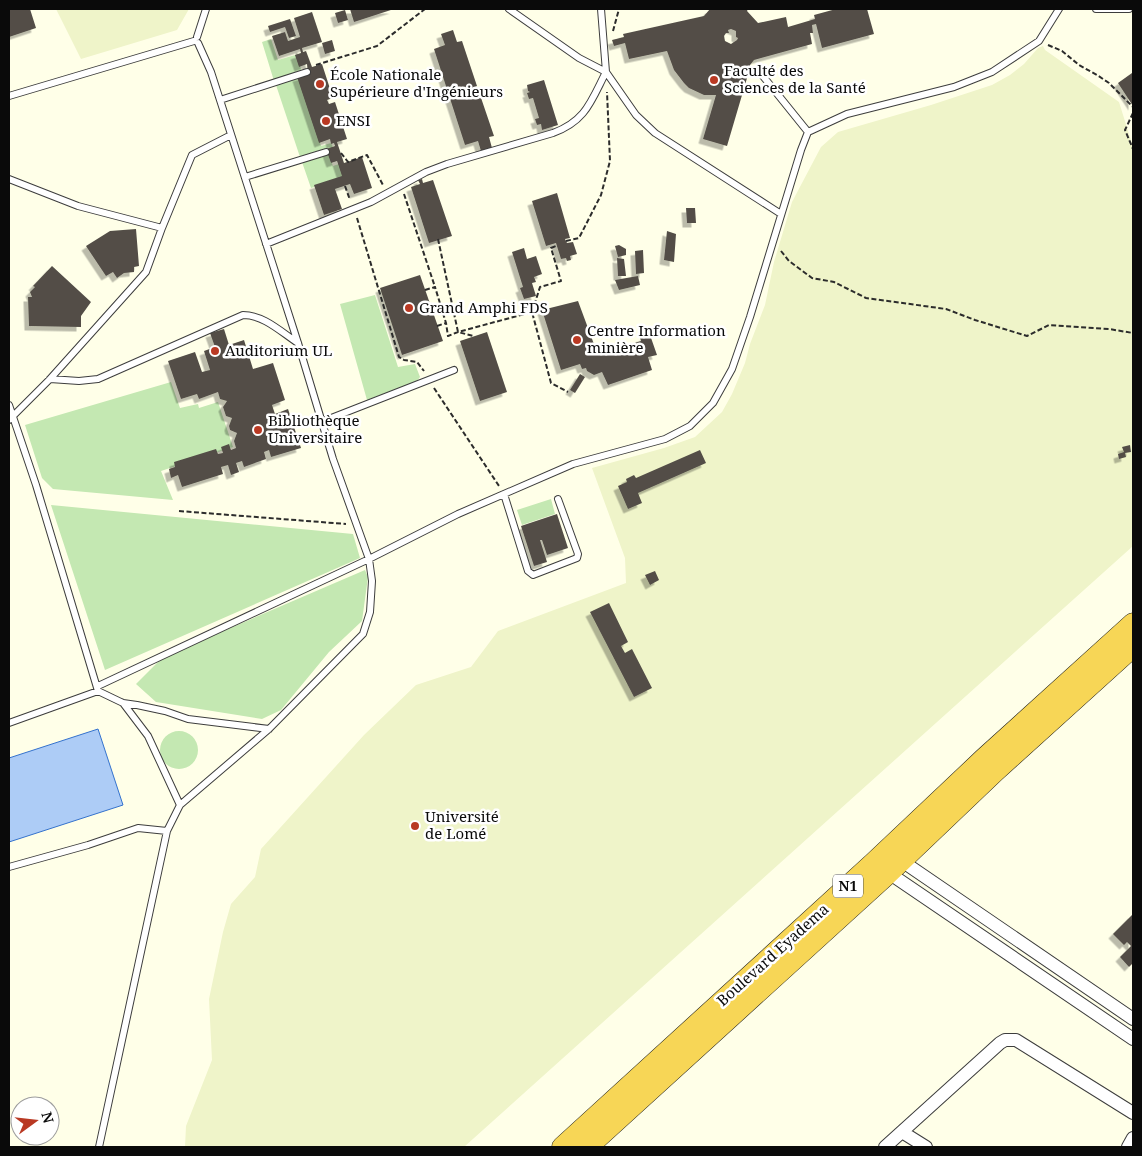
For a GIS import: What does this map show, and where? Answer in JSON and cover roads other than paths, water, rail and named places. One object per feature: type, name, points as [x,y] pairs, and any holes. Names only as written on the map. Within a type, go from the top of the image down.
[{"type":"highway","name":"Boulevard Eyadema","points":[[888,862],[984,758],[1133,623]]},
{"type":"highway","name":"Boulevard Eyadema","points":[[566,1146],[888,862],[996,771],[1133,647]]},
{"type":"highway","name":"N1","points":[[588,1147],[888,862]]},
{"type":"street","points":[[888,862],[1133,1018]]},
{"type":"street","points":[[888,862],[1133,1039]]},
{"type":"street","points":[[885,1147],[1000,1043],[1010,1039],[1016,1040],[1133,1113]]},
{"type":"street","points":[[902,1132],[926,1147]]},
{"type":"street","points":[[1128,1147],[1133,1138]]},
{"type":"lane","points":[[99,1147],[167,831],[180,805],[269,730],[364,634],[370,612],[372,581],[369,559],[321,422],[298,343],[211,72],[196,41],[206,9]]},
{"type":"lane","points":[[510,9],[579,58],[606,72],[636,115],[655,133],[781,214]]},
{"type":"lane","points":[[266,244],[354,209],[426,172],[568,128],[585,111],[606,72],[601,9]]},
{"type":"lane","points":[[9,723],[98,688],[369,559],[458,514],[573,464],[665,439],[690,426],[713,404],[732,369],[750,318],[800,150],[808,132],[847,114],[954,87],[992,72],[1039,41],[1059,9]]},
{"type":"lane","points":[[1096,9],[1129,9]]},
{"type":"lane","points":[[9,96],[196,41]]},
{"type":"lane","points":[[220,100],[307,72]]},
{"type":"lane","points":[[762,75],[808,132]]},
{"type":"lane","points":[[11,418],[50,379],[146,272],[192,155],[231,135]]},
{"type":"lane","points":[[245,177],[326,152]]},
{"type":"lane","points":[[9,178],[78,206],[162,228]]},
{"type":"lane","points":[[50,379],[79,382],[98,379],[243,315],[252,315],[260,318],[298,343]]},
{"type":"lane","points":[[321,422],[454,370]]},
{"type":"lane","points":[[9,405],[11,418],[36,485],[98,688],[123,703],[146,707],[188,719],[269,730]]},
{"type":"lane","points":[[504,494],[528,571],[532,575],[573,561],[578,554],[558,499]]},
{"type":"lane","points":[[123,703],[148,736],[180,805]]},
{"type":"lane","points":[[9,867],[88,846],[138,828],[167,831]]},
{"type":"water","points":[[98,729],[123,805],[9,842],[9,758]]},
{"type":"place","name":"Faculté des Sciences de la Santé","points":[[714,80]]},
{"type":"place","name":"École Nationale Supérieure d'Ingénieurs","points":[[320,84]]},
{"type":"place","name":"ENSI","points":[[326,121]]},
{"type":"place","name":"Grand Amphi FDS","points":[[409,308]]},
{"type":"place","name":"Centre Information minière","points":[[577,340]]},
{"type":"place","name":"Auditorium UL","points":[[215,351]]},
{"type":"place","name":"Bibliothèque Universitaire","points":[[258,430]]},
{"type":"place","name":"Université de Lomé","points":[[415,826]]}]
